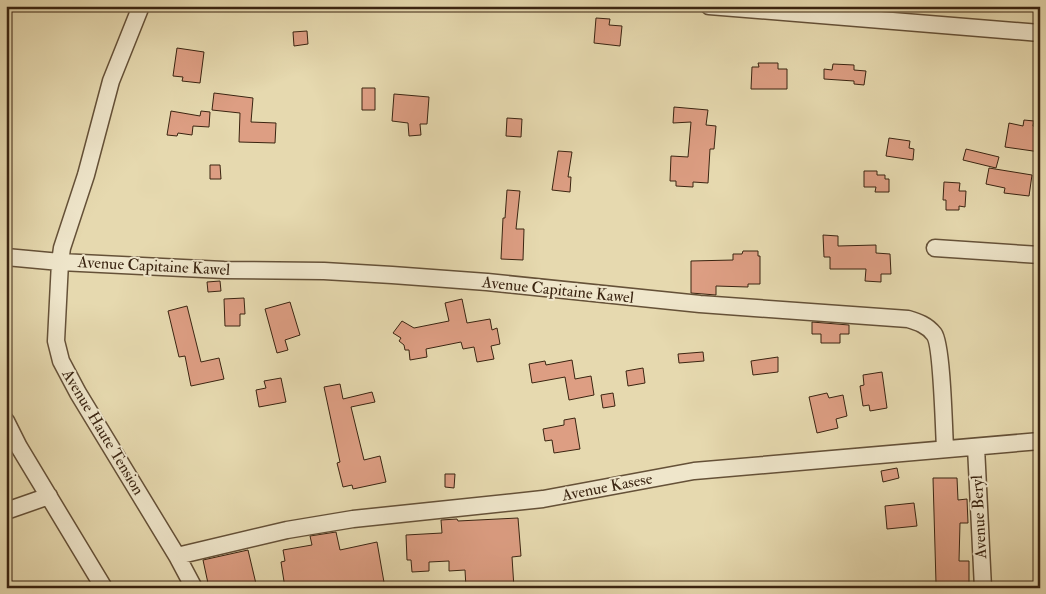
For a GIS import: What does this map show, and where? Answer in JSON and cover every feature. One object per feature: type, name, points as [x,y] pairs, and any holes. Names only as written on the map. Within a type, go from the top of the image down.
[{"type":"street","name":"Avenue Haute Tension","points":[[141,6],[111,81],[86,176],[68,228],[60,262],[56,341],[61,361],[78,393],[177,556],[194,588]]},
{"type":"street","points":[[709,6],[1040,33]]},
{"type":"street","points":[[935,248],[1040,255]]},
{"type":"street","points":[[6,257],[60,262]]},
{"type":"street","name":"Avenue Capitaine Kawel","points":[[60,262],[224,270],[324,271],[392,275],[487,282],[700,304],[908,319],[922,324],[935,335],[939,352],[945,450]]},
{"type":"street","points":[[6,421],[12,447],[49,496],[104,588]]},
{"type":"street","name":"Avenue Kasese","points":[[177,556],[287,530],[353,519],[543,499],[694,471],[1040,441]]},
{"type":"street","name":"Avenue Beryl","points":[[976,446],[983,588]]},
{"type":"street","points":[[6,511],[49,496]]},
{"type":"building","points":[[596,18],[610,19],[609,25],[622,26],[620,46],[594,43]]},
{"type":"building","points":[[307,31],[308,44],[294,46],[293,32]]},
{"type":"building","points":[[177,48],[204,52],[200,83],[182,81],[183,77],[173,76]]},
{"type":"building","points":[[758,63],[778,63],[778,69],[787,69],[787,89],[751,89],[752,67],[759,67]]},
{"type":"building","points":[[833,64],[854,65],[854,70],[866,71],[864,85],[854,84],[854,81],[824,79],[824,69],[832,70]]},
{"type":"building","points":[[362,88],[375,88],[375,110],[362,110]]},
{"type":"building","points":[[214,93],[253,98],[251,122],[276,123],[275,143],[239,142],[240,113],[212,110]]},
{"type":"building","points":[[394,94],[429,97],[427,124],[420,124],[421,135],[409,136],[408,123],[392,121]]},
{"type":"building","points":[[674,107],[708,110],[706,125],[716,126],[714,149],[710,149],[708,183],[693,182],[693,187],[676,186],[676,181],[670,181],[671,156],[688,157],[691,122],[673,123]]},
{"type":"building","points":[[171,111],[200,116],[201,111],[210,112],[209,127],[193,126],[192,135],[178,133],[177,136],[167,135]]},
{"type":"building","points":[[507,118],[522,119],[521,137],[506,136]]},
{"type":"building","points":[[1024,120],[1034,121],[1033,126],[1040,127],[1040,152],[1005,147],[1009,123],[1023,126]]},
{"type":"building","points":[[889,138],[910,141],[909,148],[914,149],[913,160],[886,156]]},
{"type":"building","points":[[966,149],[999,157],[996,168],[963,160]]},
{"type":"building","points":[[558,151],[572,152],[568,177],[571,177],[570,192],[552,190]]},
{"type":"building","points":[[210,165],[220,165],[221,179],[210,179]]},
{"type":"building","points":[[989,168],[1032,175],[1029,196],[1004,193],[1005,188],[986,184]]},
{"type":"building","points":[[864,171],[877,171],[877,175],[885,175],[885,179],[889,179],[889,192],[875,192],[876,187],[864,187]]},
{"type":"building","points":[[944,182],[960,183],[959,191],[966,191],[965,207],[959,206],[959,210],[946,210],[946,200],[943,200]]},
{"type":"building","points":[[507,190],[520,191],[516,229],[524,229],[523,260],[501,259],[503,218],[505,218]]},
{"type":"building","points":[[823,235],[838,236],[838,246],[876,245],[876,253],[890,254],[891,274],[881,274],[881,282],[865,281],[866,269],[830,269],[830,257],[824,257]]},
{"type":"building","points":[[743,251],[758,251],[758,256],[760,256],[760,284],[748,284],[748,287],[716,286],[716,295],[691,293],[691,261],[733,260],[733,254],[742,254]]},
{"type":"building","points":[[220,281],[221,291],[208,292],[207,282]]},
{"type":"building","points":[[244,298],[245,314],[240,314],[240,326],[225,326],[224,299]]},
{"type":"building","points":[[462,299],[467,323],[490,319],[492,330],[497,328],[500,344],[491,346],[494,359],[477,362],[474,347],[463,349],[461,342],[426,349],[427,357],[410,360],[409,350],[405,350],[404,345],[399,341],[401,338],[393,333],[402,321],[414,328],[449,321],[445,303]]},
{"type":"building","points":[[290,302],[300,335],[285,340],[288,350],[277,353],[265,309]]},
{"type":"building","points":[[187,306],[201,362],[219,358],[224,379],[191,386],[185,356],[179,357],[168,311]]},
{"type":"building","points":[[812,322],[849,325],[849,334],[840,334],[840,343],[821,343],[821,334],[812,334]]},
{"type":"building","points":[[703,352],[704,361],[679,363],[678,354]]},
{"type":"building","points":[[778,357],[778,372],[753,375],[751,361]]},
{"type":"building","points":[[572,360],[575,379],[591,376],[594,395],[569,400],[565,377],[532,383],[529,364],[545,361],[546,365]]},
{"type":"building","points":[[643,368],[645,383],[628,386],[626,371]]},
{"type":"building","points":[[882,372],[887,408],[870,411],[869,405],[863,406],[860,386],[864,385],[863,375]]},
{"type":"building","points":[[281,378],[286,402],[259,407],[256,390],[266,388],[264,381]]},
{"type":"building","points":[[340,384],[343,399],[372,392],[375,402],[351,407],[364,460],[380,456],[386,482],[353,489],[352,485],[343,487],[337,463],[340,462],[324,387]]},
{"type":"building","points":[[613,393],[615,406],[603,408],[601,395]]},
{"type":"building","points":[[827,393],[829,398],[843,395],[847,416],[836,419],[838,428],[817,433],[809,397]]},
{"type":"building","points":[[575,418],[580,449],[554,453],[552,440],[545,441],[543,429],[564,425],[564,420]]},
{"type":"building","points":[[897,468],[899,478],[883,482],[881,471]]},
{"type":"building","points":[[445,474],[455,474],[454,488],[445,487]]},
{"type":"building","points":[[933,478],[957,478],[958,500],[967,499],[968,523],[960,523],[959,561],[969,561],[969,583],[936,583]]},
{"type":"building","points":[[914,503],[917,526],[887,529],[885,506]]},
{"type":"building","points":[[518,518],[521,556],[512,557],[514,588],[466,588],[465,570],[449,571],[449,561],[429,562],[429,571],[412,572],[411,560],[407,560],[406,535],[442,533],[441,520]]},
{"type":"building","points":[[336,532],[340,550],[377,542],[385,588],[285,588],[281,562],[285,561],[283,550],[312,545],[310,536]]},
{"type":"building","points":[[248,550],[257,588],[209,588],[203,560]]}]
